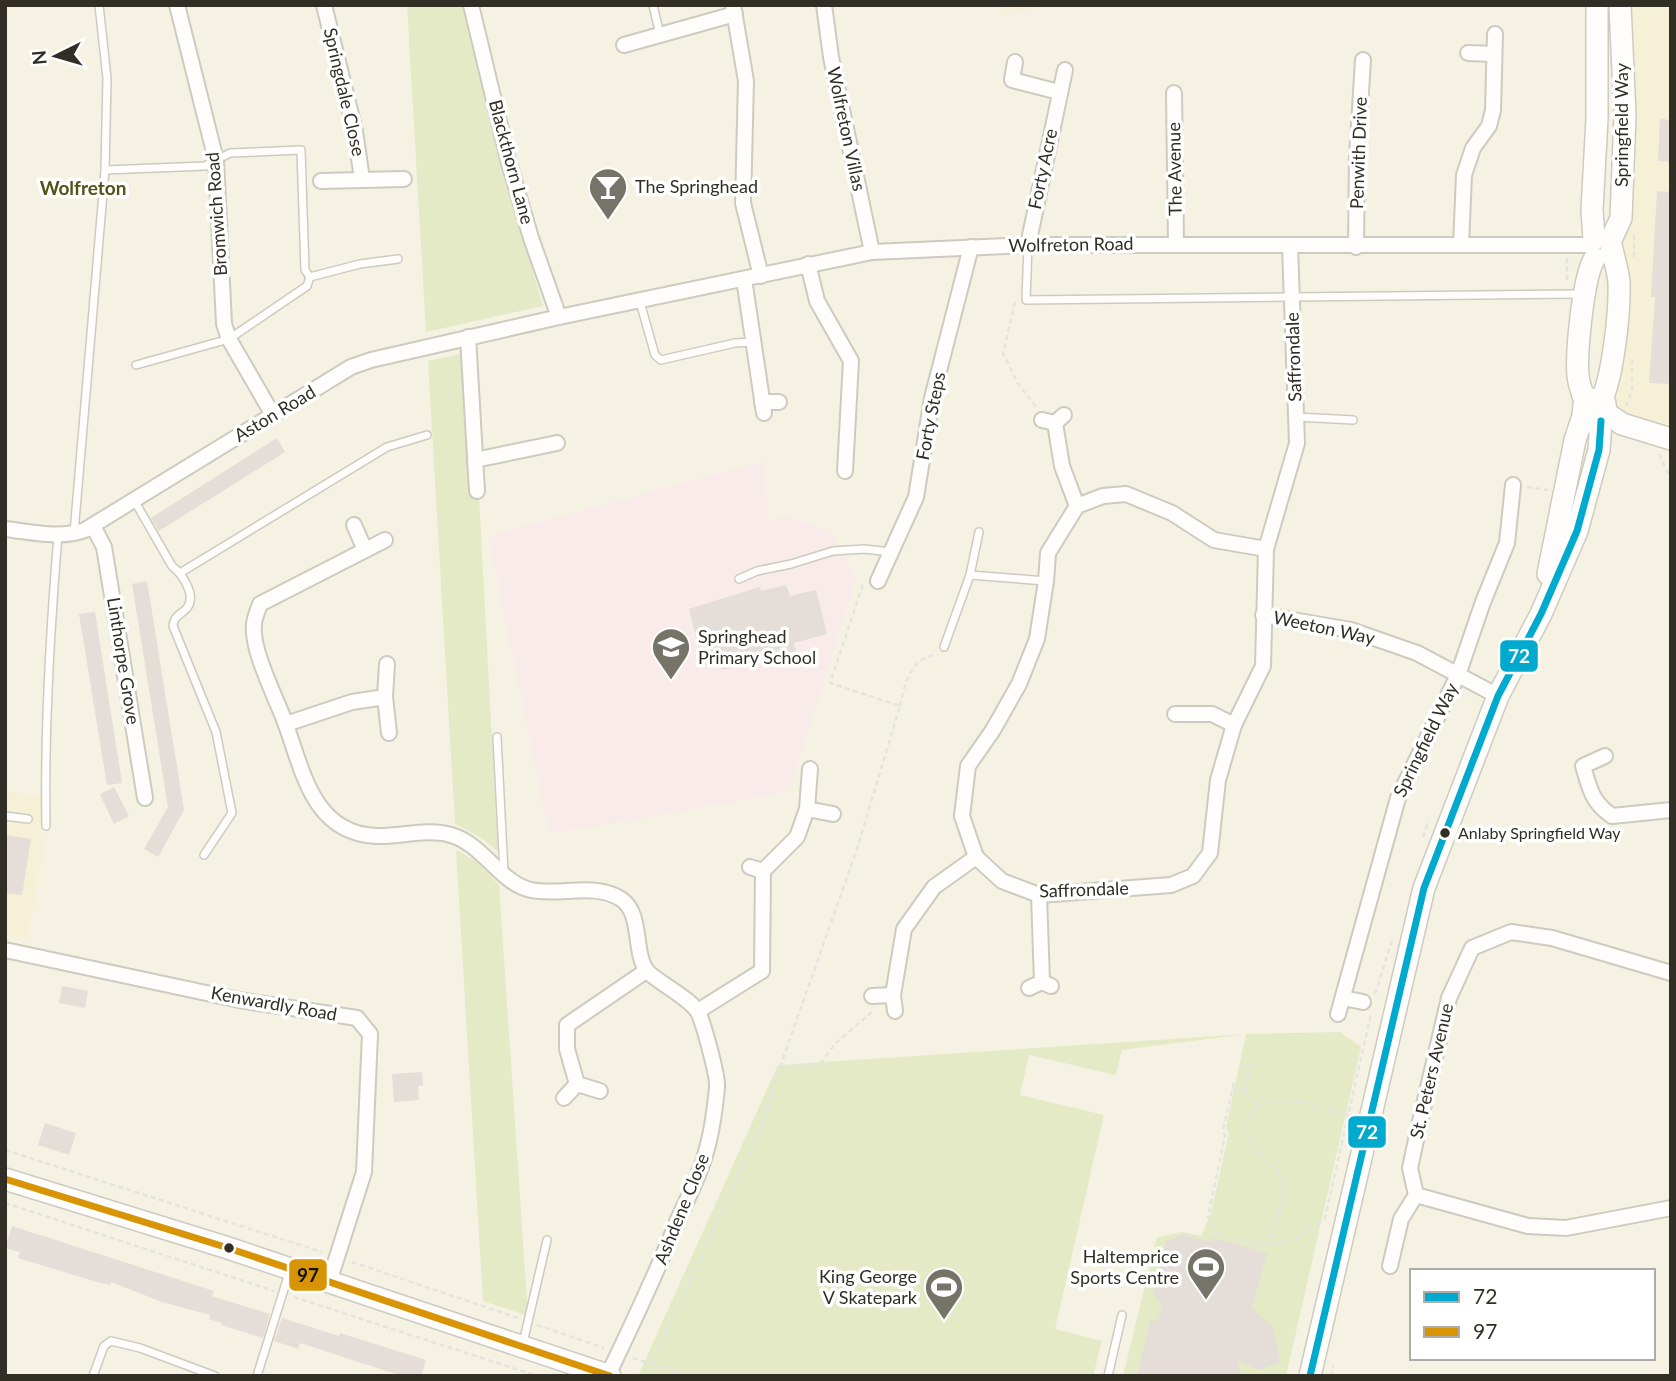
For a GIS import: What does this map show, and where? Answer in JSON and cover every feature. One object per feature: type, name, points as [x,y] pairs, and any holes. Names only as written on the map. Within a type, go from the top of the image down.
[{"type":"main road","name":"Springfield Way","points":[[1541,614],[1575,440],[1605,393],[1613,358],[1619,292],[1616,267],[1600,247],[1592,210],[1597,118],[1597,5]]},
{"type":"main road","name":"Springfield Way","points":[[1310,1376],[1424,888],[1498,696],[1541,614],[1577,531],[1599,450],[1595,411],[1578,377],[1580,334],[1588,271],[1600,247],[1621,218],[1625,115],[1620,5]]},
{"type":"main road","points":[[1595,411],[1622,424],[1671,439]]},
{"type":"main road","points":[[5,1179],[290,1269],[609,1376]]},
{"type":"street","name":"Bromwich Road","points":[[177,5],[216,160],[224,324],[229,339],[272,415]]},
{"type":"street","name":"Springdale Close","points":[[324,5],[355,131],[362,178]]},
{"type":"street","name":"Blackthorn Lane","points":[[471,5],[509,163],[531,238],[559,317]]},
{"type":"street","name":"Wolfreton Villas","points":[[824,5],[831,57],[872,252]]},
{"type":"street","points":[[623,44],[660,35],[734,10],[746,81],[743,203],[761,275]]},
{"type":"street","points":[[1461,245],[1464,175],[1473,148],[1489,126],[1493,110],[1495,34]]},
{"type":"street","points":[[1468,53],[1494,54]]},
{"type":"street","name":"Penwith Drive","points":[[1356,247],[1357,156],[1363,60]]},
{"type":"street","points":[[1014,62],[1012,80],[1059,92]]},
{"type":"street","name":"Forty Acre","points":[[1028,245],[1065,70]]},
{"type":"street","name":"The Avenue","points":[[1174,93],[1175,244]]},
{"type":"street","name":"Springdale Close","points":[[321,181],[404,179]]},
{"type":"street","name":"Wolfreton Road","points":[[559,317],[872,252],[1028,245],[1600,247]]},
{"type":"street","name":"Saffrondale","points":[[976,858],[1002,881],[1039,895],[1171,885],[1193,876],[1210,853],[1218,780],[1234,724],[1263,666],[1266,549],[1297,443],[1290,246]]},
{"type":"street","name":"Forty Steps","points":[[878,581],[916,497],[932,398],[971,247]]},
{"type":"street","points":[[808,264],[817,301],[851,361],[845,471]]},
{"type":"street","points":[[744,279],[763,407],[779,402]]},
{"type":"street","name":"Aston Road","points":[[5,529],[58,535],[74,534],[93,526],[351,367],[371,360],[559,317]]},
{"type":"street","points":[[468,337],[477,491]]},
{"type":"street","points":[[1054,419],[1062,466],[1077,506]]},
{"type":"street","points":[[475,460],[557,443]]},
{"type":"street","name":"Springfield Way","points":[[1338,1014],[1398,798],[1458,676],[1483,602],[1507,543],[1513,485]]},
{"type":"street","points":[[895,1011],[882,996],[904,929],[933,887],[976,858],[962,816],[968,766],[993,730],[1019,684],[1037,639],[1048,553],[1077,506],[1103,496],[1126,494],[1172,513],[1214,540],[1266,549]]},
{"type":"street","points":[[354,525],[365,550]]},
{"type":"street","name":"Linthorpe Grove","points":[[93,526],[104,547],[145,798]]},
{"type":"street","points":[[385,540],[260,604],[253,625],[258,653],[286,724],[308,791],[320,809],[337,823],[353,831],[374,836],[433,832],[451,835],[477,849],[523,888],[534,891],[607,892],[621,899],[630,907],[635,920],[646,971],[698,1011],[762,971],[756,869],[797,837],[807,809],[810,769]]},
{"type":"street","name":"Weeton Way","points":[[1263,615],[1351,630],[1418,653],[1498,696]]},
{"type":"street","points":[[387,664],[385,697],[388,733]]},
{"type":"street","points":[[286,724],[352,702],[385,697]]},
{"type":"street","points":[[1175,714],[1212,714],[1234,724]]},
{"type":"street","points":[[1605,756],[1583,766],[1592,796],[1601,808],[1612,816],[1671,810]]},
{"type":"street","points":[[807,809],[833,814]]},
{"type":"street","points":[[1039,895],[1041,985]]},
{"type":"street","name":"St. Peters Avenue","points":[[1416,1195],[1409,1168],[1449,998],[1472,948],[1511,932],[1552,938],[1671,973]]},
{"type":"street","name":"Kenwardly Road","points":[[5,950],[239,1000],[357,1018],[370,1034],[364,1172],[329,1282]]},
{"type":"street","points":[[577,1084],[568,1049],[567,1025],[646,971]]},
{"type":"street","points":[[1343,998],[1363,1002]]},
{"type":"street","name":"Ashdene Close","points":[[609,1376],[659,1266],[706,1152],[718,1084],[698,1011]]},
{"type":"street","points":[[577,1084],[600,1091]]},
{"type":"street","points":[[564,1098],[577,1084]]},
{"type":"street","points":[[1390,1266],[1401,1219],[1416,1195],[1528,1226],[1566,1228],[1671,1208]]},
{"type":"lane","points":[[74,534],[105,170],[107,78],[99,5]]},
{"type":"lane","points":[[653,5],[660,35]]},
{"type":"lane","points":[[105,170],[205,166],[230,153],[301,150],[305,270],[310,277]]},
{"type":"lane","points":[[1028,245],[1026,300],[1586,294]]},
{"type":"lane","points":[[310,277],[360,264],[398,259]]},
{"type":"lane","points":[[136,365],[229,339],[307,286],[310,277]]},
{"type":"lane","points":[[640,302],[655,355],[661,360],[735,343],[753,342]]},
{"type":"lane","points":[[1296,417],[1353,420]]},
{"type":"lane","points":[[180,573],[387,447],[427,435]]},
{"type":"lane","points":[[134,500],[172,566],[180,573],[190,594],[187,608],[173,620],[173,626],[216,732],[232,813],[204,855]]},
{"type":"lane","points":[[944,647],[970,575],[979,532]]},
{"type":"lane","points":[[46,826],[49,640],[58,535]]},
{"type":"lane","points":[[739,579],[757,571],[832,551],[864,549],[891,552]]},
{"type":"lane","points":[[970,575],[1046,581]]},
{"type":"lane","points":[[497,737],[505,874]]},
{"type":"lane","points":[[5,816],[28,819]]},
{"type":"lane","points":[[523,1348],[547,1240]]},
{"type":"lane","points":[[257,1376],[290,1269]]},
{"type":"lane","points":[[1108,1376],[1122,1315]]},
{"type":"lane","points":[[93,1376],[104,1346],[111,1341],[140,1348],[215,1376]]},
{"type":"path","points":[[1015,299],[1003,353],[1018,384],[1032,401],[1054,419]]},
{"type":"path","points":[[1513,485],[1565,492]]},
{"type":"path","points":[[900,706],[911,668],[928,656],[938,655],[944,647]]},
{"type":"path","points":[[651,1364],[759,1132],[780,1067],[819,1065],[836,1042],[873,1012],[882,996]]},
{"type":"path","points":[[1244,1067],[1262,1065]]},
{"type":"path","points":[[1245,1092],[1249,1068]]},
{"type":"path","points":[[1234,1083],[1208,1217],[1218,1236],[1274,1246],[1299,1236],[1325,1218]]},
{"type":"path","points":[[1232,1089],[1245,1092],[1258,1106]]},
{"type":"path","points":[[1267,1245],[1284,1185],[1280,1175],[1251,1146],[1246,1124],[1250,1115],[1258,1106],[1269,1101],[1282,1100],[1348,1115]]},
{"type":"path","points":[[1246,1112],[1250,1115]]},
{"type":"path","points":[[5,1203],[537,1376]]},
{"type":"shaded area","points":[[1003,5],[1056,5],[1003,13]]},
{"type":"shaded area","points":[[1612,5],[1671,5],[1671,426],[1595,410],[1611,165]]},
{"type":"shaded area","name":"Springhead Primary School","points":[[764,461],[768,515],[771,522],[783,516],[830,530],[856,579],[792,783],[778,794],[549,834],[488,536]]},
{"type":"shaded area","points":[[5,792],[40,796],[42,854],[28,939],[5,935]]},
{"type":"green space","points":[[407,5],[464,5],[501,163],[543,306],[426,332]]},
{"type":"green space","points":[[462,354],[471,496],[479,496],[498,852],[482,838],[455,824],[428,361]]},
{"type":"green space","points":[[456,850],[476,861],[499,885],[528,1316],[483,1301]]},
{"type":"green space","points":[[1340,1032],[1361,1047],[1286,1376],[1123,1376],[1157,1237],[1183,1232],[1201,1236],[1211,1213],[1229,1133],[1226,1127],[1246,1034]]},
{"type":"green space","points":[[1245,1034],[1122,1050],[1116,1075],[1029,1055],[1020,1095],[1104,1115],[1055,1329],[1102,1341],[1093,1376],[638,1376],[778,1065]]},
{"type":"building","points":[[1660,119],[1671,120],[1671,162],[1658,161]]},
{"type":"building","points":[[1657,191],[1671,192],[1670,384],[1649,383],[1655,297],[1651,297]]},
{"type":"building","points":[[277,438],[285,452],[159,531],[151,518]]},
{"type":"building","points":[[147,581],[184,810],[158,857],[144,849],[168,807],[132,584]]},
{"type":"building","name":"Springhead Primary School","points":[[786,585],[790,596],[816,590],[827,634],[794,643],[796,651],[731,668],[722,670],[719,661],[703,666],[689,609],[760,587],[761,591]]},
{"type":"building","points":[[95,612],[122,783],[107,785],[79,614]]},
{"type":"building","points":[[114,787],[129,816],[114,824],[100,794]]},
{"type":"building","points":[[5,835],[31,839],[22,895],[5,893]]},
{"type":"building","points":[[62,986],[88,991],[85,1008],[59,1003]]},
{"type":"building","points":[[422,1072],[423,1086],[418,1086],[419,1100],[394,1102],[392,1074]]},
{"type":"building","points":[[45,1123],[76,1133],[69,1155],[38,1145]]},
{"type":"building","points":[[12,1226],[214,1291],[212,1296],[270,1314],[263,1338],[221,1325],[222,1323],[209,1319],[210,1315],[162,1302],[111,1282],[110,1285],[97,1282],[18,1258],[20,1252],[5,1248]]},
{"type":"building","name":"Haltemprice Sports Centre","points":[[1183,1235],[1211,1242],[1212,1238],[1267,1253],[1252,1308],[1273,1327],[1280,1362],[1258,1370],[1239,1360],[1240,1376],[1137,1376],[1150,1321],[1158,1320],[1163,1307],[1153,1294],[1166,1241]]},
{"type":"building","points":[[282,1318],[426,1360],[421,1376],[402,1376],[300,1343],[298,1349],[274,1341]]},
{"type":"transit line","name":"72","points":[[1310,1376],[1424,888],[1498,696],[1541,614],[1577,531],[1599,450],[1601,421]]},
{"type":"transit line","name":"97","points":[[5,1179],[225,1247],[610,1376]]},
{"type":"place","name":"The Springhead","points":[[608,221]]},
{"type":"place","name":"Springhead Primary School","points":[[671,681]]},
{"type":"place","name":"Anlaby Springfield Way","points":[[1445,833]]},
{"type":"place","name":"Haltemprice Sports Centre","points":[[1206,1301]]},
{"type":"place","name":"King George V Skatepark","points":[[944,1321]]},
{"type":"district","name":"Wolfreton","points":[[83,188]]}]
